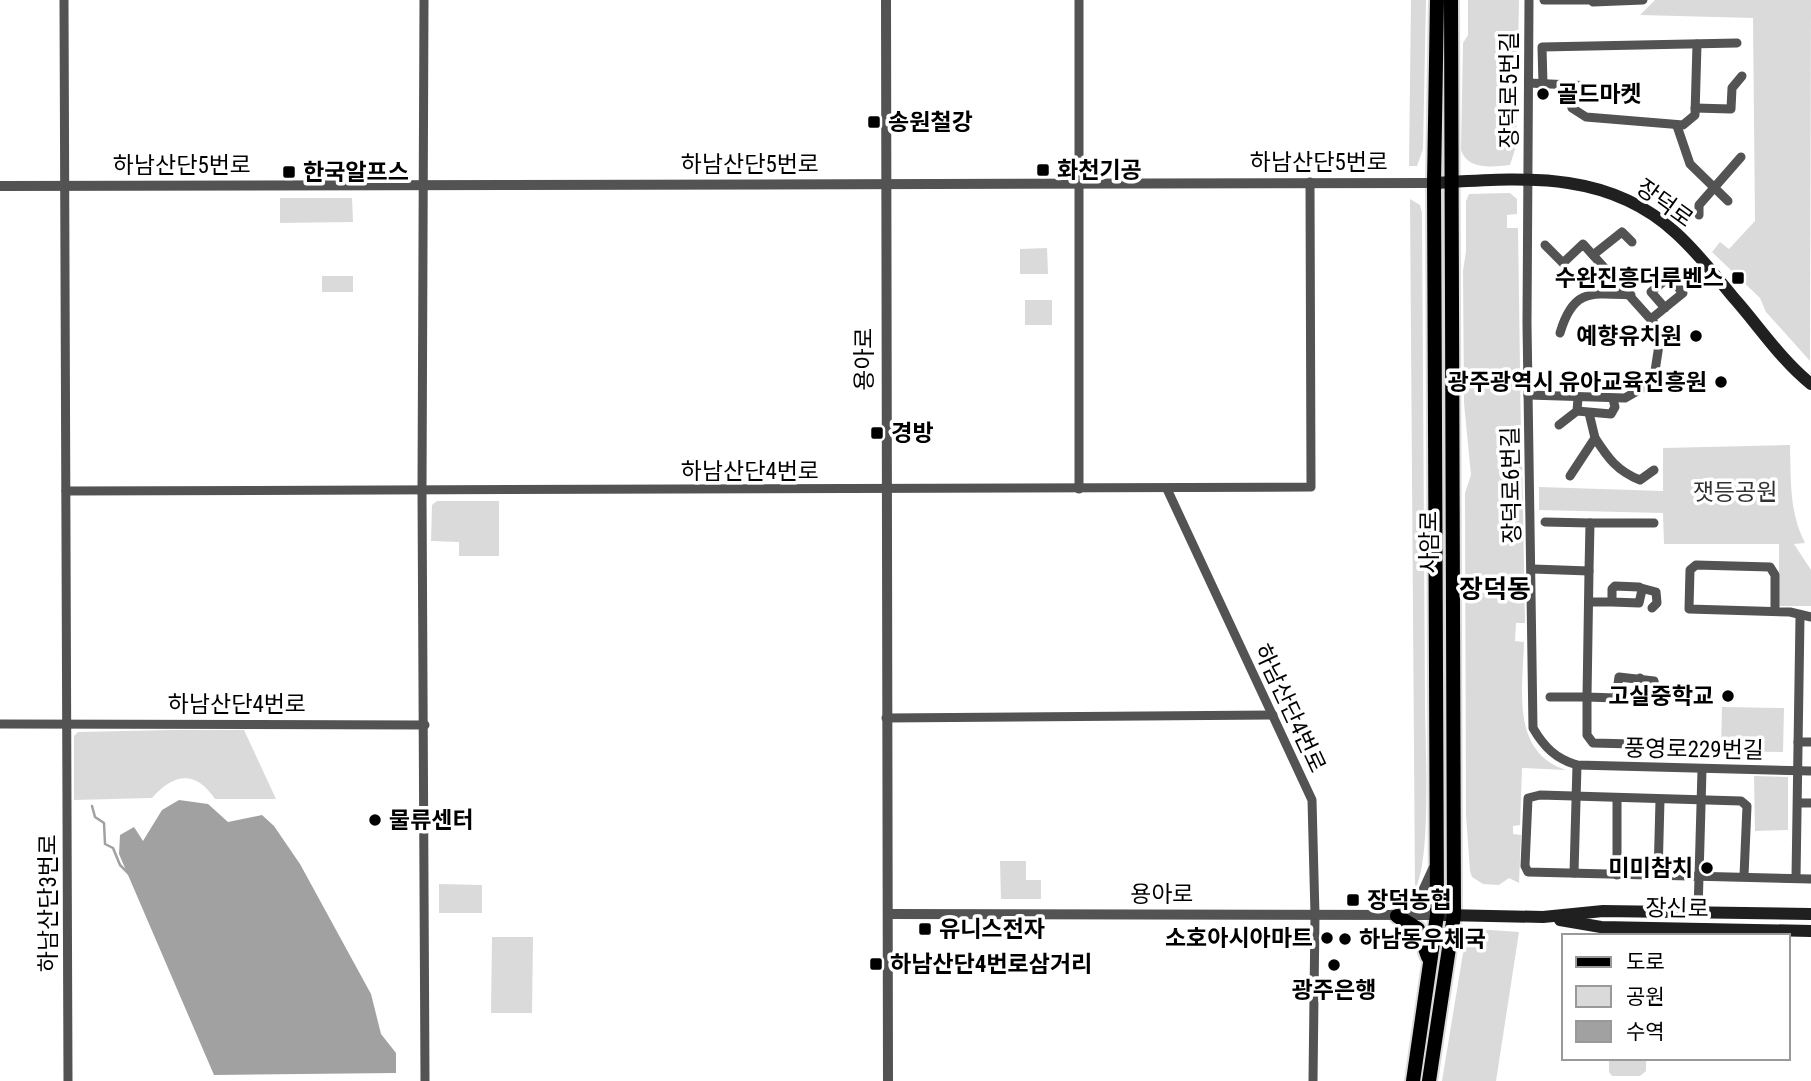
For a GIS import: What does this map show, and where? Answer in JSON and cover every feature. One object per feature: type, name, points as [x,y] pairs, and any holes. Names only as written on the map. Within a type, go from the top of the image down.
[{"type":"main road","name":"사암로","points":[[1413,1081],[1437,915],[1434,183],[1437,0]]},
{"type":"main road","name":"사암로","points":[[1429,1081],[1454,915],[1451,0]]},
{"type":"main road","name":"장덕로","points":[[1434,183],[1567,182],[1596,187],[1629,200],[1653,214],[1689,246],[1780,355],[1811,384]]},
{"type":"main road","name":"장신로","points":[[1437,915],[1542,917],[1603,911],[1811,914]]},
{"type":"main road","points":[[1397,916],[1418,929],[1429,964]]},
{"type":"main road","name":"장신로","points":[[1542,917],[1601,927],[1811,931]]},
{"type":"street","points":[[64,0],[66,724]]},
{"type":"street","points":[[424,0],[422,490],[425,1081]]},
{"type":"street","name":"용아로","points":[[886,0],[888,1081]]},
{"type":"street","points":[[1079,0],[1079,489]]},
{"type":"street","name":"장덕로5번길","points":[[1528,181],[1529,0]]},
{"type":"street","points":[[1544,0],[1643,0]]},
{"type":"street","points":[[1543,84],[1542,47],[1737,43]]},
{"type":"street","points":[[1566,85],[1572,108],[1586,117],[1684,125],[1695,115],[1697,44]]},
{"type":"street","points":[[1695,108],[1731,109],[1732,88],[1742,76]]},
{"type":"street","points":[[1529,83],[1592,86]]},
{"type":"street","points":[[1677,126],[1690,164],[1712,189],[1728,201]]},
{"type":"street","points":[[1699,215],[1699,205],[1741,157]]},
{"type":"street","name":"장덕로6번길","points":[[1528,181],[1528,395],[1534,728],[1547,749],[1559,758],[1577,765]]},
{"type":"street","name":"하남산단4번로","points":[[66,491],[1311,487],[1310,182]]},
{"type":"street","name":"하남산단5번로","points":[[0,186],[1434,183]]},
{"type":"street","points":[[1593,255],[1622,232],[1633,242]]},
{"type":"street","points":[[1528,395],[1613,399],[1634,394],[1652,379],[1659,345],[1658,332],[1651,319],[1583,244],[1563,263],[1545,245]]},
{"type":"street","points":[[1560,333],[1572,303],[1586,294],[1631,295]]},
{"type":"street","points":[[1651,319],[1665,308]]},
{"type":"street","points":[[1577,411],[1578,398]]},
{"type":"street","points":[[1559,425],[1577,411],[1611,414],[1615,407],[1613,399]]},
{"type":"street","points":[[1589,413],[1595,438],[1611,464],[1640,480],[1654,470]]},
{"type":"street","points":[[1570,477],[1595,438]]},
{"type":"street","name":"하남산단4번로","points":[[1167,489],[1312,800],[1315,915]]},
{"type":"street","points":[[1545,522],[1654,523]]},
{"type":"street","points":[[1590,523],[1587,697],[1589,740],[1593,743],[1633,744]]},
{"type":"street","points":[[1774,611],[1775,575],[1770,567],[1696,565],[1690,570],[1689,609],[1790,612],[1800,617],[1811,617]]},
{"type":"street","points":[[1532,569],[1589,571]]},
{"type":"street","points":[[1612,602],[1612,587],[1650,588],[1656,592],[1657,603],[1652,608]]},
{"type":"street","points":[[1589,602],[1639,603],[1641,588]]},
{"type":"street","points":[[1796,878],[1800,617]]},
{"type":"street","points":[[1616,698],[1619,677],[1640,678],[1654,681],[1657,685],[1658,697],[1650,702]]},
{"type":"street","points":[[1550,697],[1639,697],[1640,678]]},
{"type":"street","points":[[886,718],[1273,715]]},
{"type":"street","name":"하남산단4번로","points":[[0,724],[425,725]]},
{"type":"street","name":"하남산단3번로","points":[[66,724],[68,1081]]},
{"type":"street","points":[[1798,742],[1811,742]]},
{"type":"street","points":[[1574,873],[1577,765]]},
{"type":"street","name":"풍영로229번길","points":[[1577,765],[1811,771]]},
{"type":"street","points":[[1698,912],[1702,770]]},
{"type":"street","points":[[1744,876],[1747,806],[1741,801],[1532,796],[1528,799],[1525,866],[1532,873],[1811,878]]},
{"type":"street","points":[[1616,875],[1617,798]]},
{"type":"street","points":[[1658,876],[1660,800]]},
{"type":"street","points":[[1798,803],[1811,803]]},
{"type":"street","points":[[1397,916],[1429,884],[1437,858]]},
{"type":"street","name":"용아로","points":[[888,915],[1437,915]]},
{"type":"street","points":[[1312,1081],[1315,915]]},
{"type":"green space","points":[[1411,0],[1426,0],[1423,149],[1417,166],[1409,166]]},
{"type":"green space","points":[[1468,0],[1519,0],[1516,146],[1510,165],[1481,166],[1469,161],[1461,150],[1463,43],[1468,35]]},
{"type":"green space","points":[[1655,0],[1811,0],[1810,361],[1766,312],[1760,298],[1712,252],[1720,242],[1729,249],[1755,221],[1753,18],[1640,15]]},
{"type":"green space","points":[[1510,193],[1517,199],[1517,214],[1507,215],[1507,228],[1518,228],[1521,439],[1513,440],[1513,456],[1522,457],[1525,623],[1516,623],[1515,641],[1524,642],[1522,698],[1528,734],[1536,749],[1548,761],[1566,770],[1522,768],[1520,825],[1513,826],[1513,834],[1521,835],[1519,883],[1509,878],[1499,885],[1483,884],[1472,877],[1466,815],[1465,493],[1471,475],[1464,403],[1463,271],[1466,251],[1466,201],[1469,194]]},
{"type":"green space","points":[[280,198],[352,198],[353,222],[280,223]]},
{"type":"green space","points":[[1410,199],[1420,205],[1422,213],[1426,827],[1424,853],[1415,889]]},
{"type":"green space","points":[[1047,248],[1048,274],[1020,274],[1020,249]]},
{"type":"green space","points":[[322,276],[353,276],[353,292],[322,292]]},
{"type":"green space","points":[[1025,300],[1052,300],[1052,325],[1025,325]]},
{"type":"green space","name":"잿등공원","points":[[1790,445],[1793,508],[1805,543],[1794,544],[1811,570],[1811,606],[1779,606],[1779,544],[1664,544],[1663,513],[1539,510],[1539,487],[1663,491],[1663,448]]},
{"type":"green space","points":[[437,501],[499,501],[499,556],[459,556],[459,542],[431,541],[432,505]]},
{"type":"green space","points":[[1722,707],[1784,708],[1783,752],[1721,751]]},
{"type":"green space","points":[[244,730],[276,799],[215,799],[200,783],[184,778],[168,784],[152,798],[74,800],[74,736],[78,732]]},
{"type":"green space","points":[[1754,776],[1788,777],[1788,830],[1755,831]]},
{"type":"green space","points":[[1000,861],[1026,861],[1026,880],[1041,880],[1041,899],[1001,899]]},
{"type":"green space","points":[[439,884],[482,885],[482,913],[439,913]]},
{"type":"green space","points":[[1478,931],[1519,932],[1496,1081],[1442,1081],[1465,941]]},
{"type":"green space","points":[[492,937],[533,937],[532,1013],[491,1013]]},
{"type":"green space","points":[[1609,1060],[1646,1060],[1646,1071],[1640,1076],[1612,1076],[1609,1072]]},
{"type":"water","points":[[179,800],[208,804],[228,822],[262,815],[274,826],[300,864],[371,994],[381,1034],[396,1053],[396,1073],[214,1075],[119,854],[120,835],[134,827],[143,841],[162,810]]},
{"type":"waterway","points":[[92,806],[95,817],[104,823],[105,844],[113,848],[120,865],[129,874]]},
{"type":"place","name":"골드마켓","points":[[1543,94]]},
{"type":"place","name":"송원철강","points":[[874,122]]},
{"type":"place","name":"화천기공","points":[[1043,170]]},
{"type":"place","name":"한국알프스","points":[[289,172]]},
{"type":"place","name":"수완진흥더루벤스","points":[[1738,278]]},
{"type":"place","name":"예향유치원","points":[[1696,336]]},
{"type":"place","name":"광주광역시 유아교육진흥원","points":[[1721,382]]},
{"type":"place","name":"경방","points":[[877,433]]},
{"type":"place","name":"고실중학교","points":[[1728,696]]},
{"type":"place","name":"물류센터","points":[[375,820]]},
{"type":"place","name":"미미참치","points":[[1707,868]]},
{"type":"place","name":"장덕농협","points":[[1353,900]]},
{"type":"place","name":"유니스전자","points":[[925,929]]},
{"type":"place","name":"소호아시아마트","points":[[1327,938]]},
{"type":"place","name":"하남동우체국","points":[[1345,939]]},
{"type":"place","name":"하남산단4번로삼거리","points":[[876,964]]},
{"type":"place","name":"광주은행","points":[[1334,965]]},
{"type":"district","name":"장덕동","points":[[1495,589]]}]
